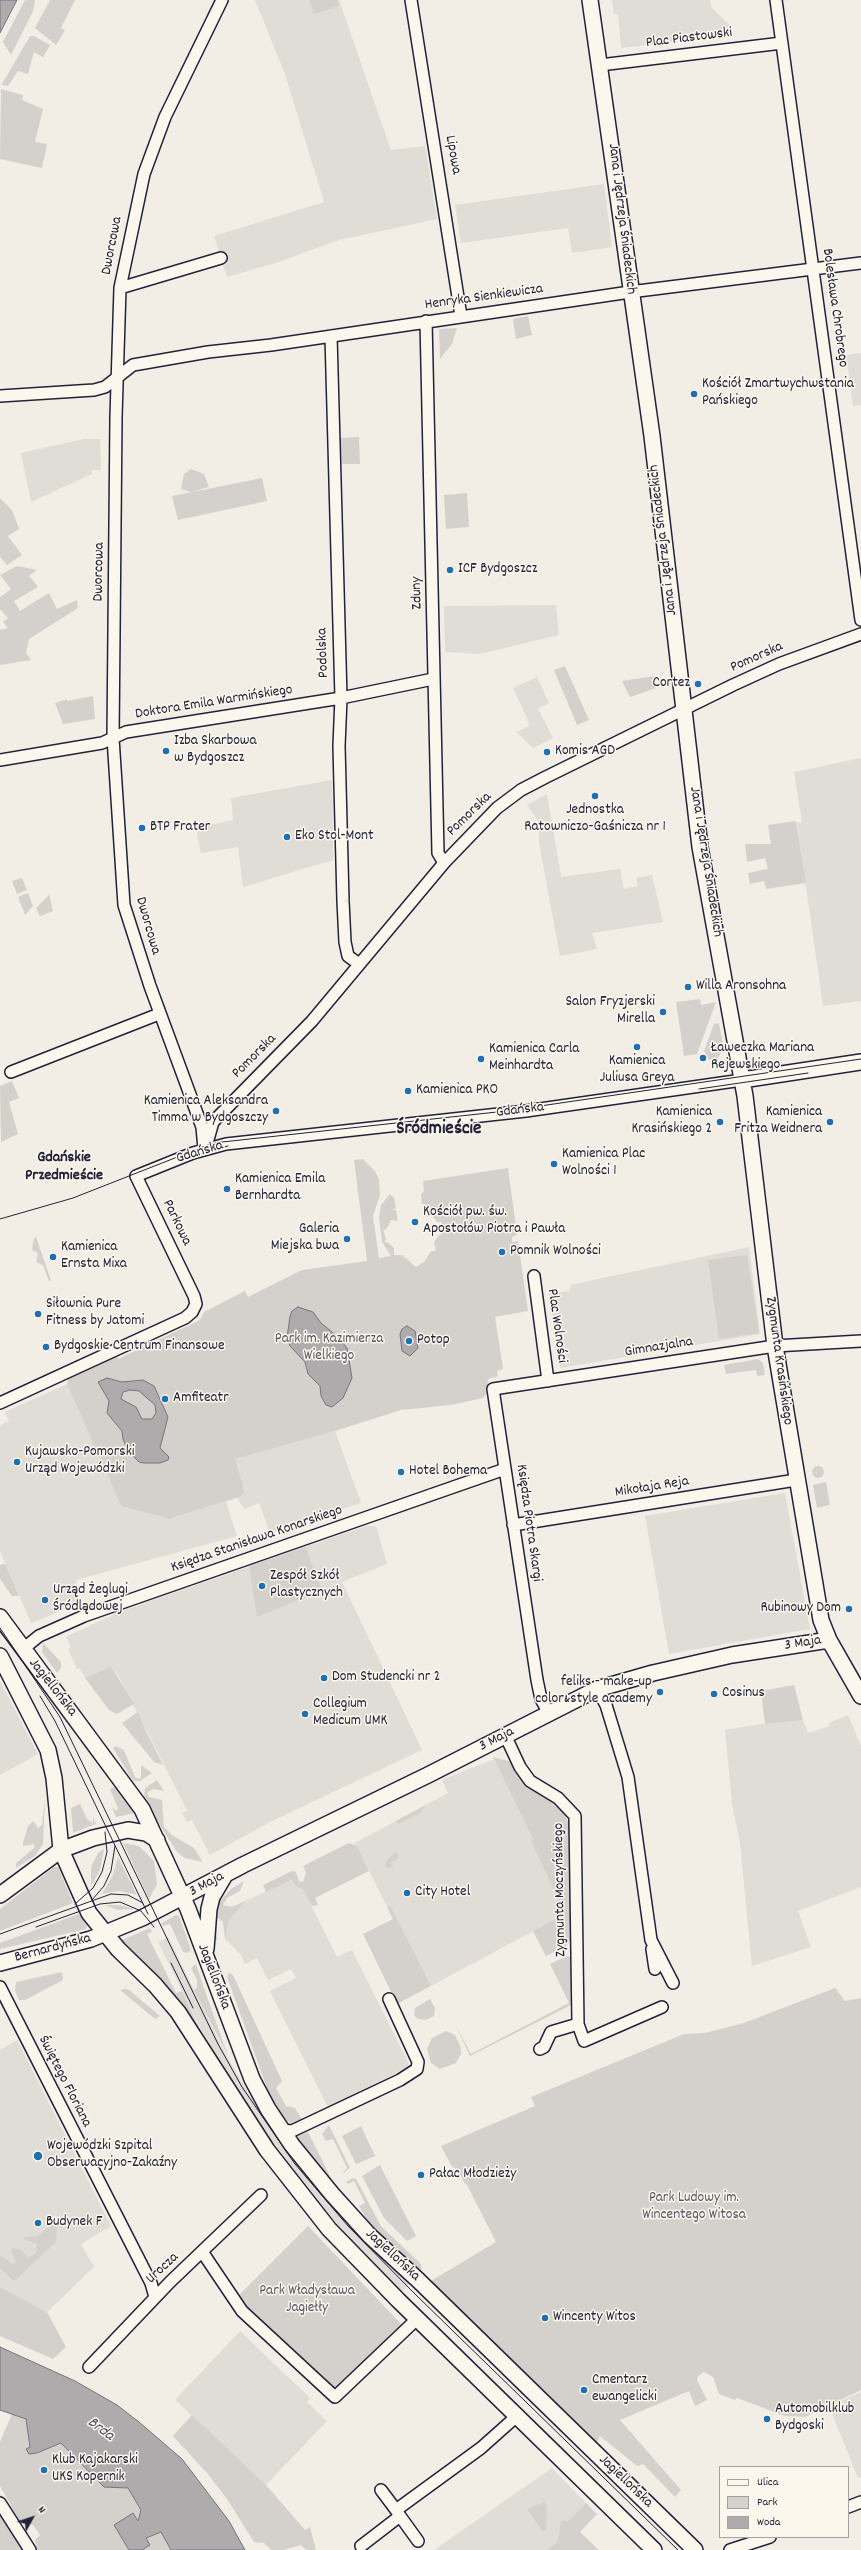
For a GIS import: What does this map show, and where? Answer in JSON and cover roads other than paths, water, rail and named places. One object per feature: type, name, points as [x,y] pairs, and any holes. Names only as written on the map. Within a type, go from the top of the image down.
[{"type":"street","name":"Dworcowa","points":[[204,1149],[202,1127],[159,1014],[124,905],[113,738],[116,379],[120,288],[136,207],[151,153],[165,117],[222,0]]},
{"type":"street","name":"Lipowa","points":[[411,0],[461,316]]},
{"type":"street","name":"Jana i Jędrzeja Śniadeckich","points":[[590,0],[630,292],[652,436],[700,847],[742,1080]]},
{"type":"street","name":"Bolesława Chrobrego","points":[[776,0],[861,620]]},
{"type":"street","name":"Plac Piastowski","points":[[600,65],[782,43]]},
{"type":"street","points":[[120,288],[221,258]]},
{"type":"street","name":"Henryka Sienkiewicza","points":[[0,396],[94,390],[106,387],[125,370],[142,362],[630,292],[861,263]]},
{"type":"street","name":"Zduny","points":[[426,321],[434,601],[433,679],[438,853],[444,863]]},
{"type":"street","name":"Podolska","points":[[331,336],[341,698],[339,746],[345,942],[348,956],[359,964]]},
{"type":"street","name":"Pomorska","points":[[204,1149],[212,1122],[312,1021],[444,863],[498,808],[521,790],[684,709],[779,664],[861,634]]},
{"type":"street","name":"Doktora Emila Warmińskiego","points":[[0,760],[102,743],[126,732],[341,698],[433,679]]},
{"type":"street","points":[[11,1072],[159,1014]]},
{"type":"street","name":"Gdańska","points":[[136,1176],[204,1149],[238,1142],[509,1113],[861,1062]]},
{"type":"street","name":"Zygmunta Krasińskiego","points":[[742,1080],[775,1346],[796,1480],[821,1620],[829,1640],[861,1696]]},
{"type":"street","name":"Parkowa","points":[[0,1404],[185,1318],[192,1312],[196,1304],[188,1284],[136,1176]]},
{"type":"street","name":"Plac Wolności","points":[[534,1276],[548,1381]]},
{"type":"street","name":"Gimnazjalna","points":[[548,1381],[775,1346],[861,1341]]},
{"type":"street","name":"Księdza Piotra Skargi","points":[[548,1381],[493,1389],[537,1680],[541,1699],[549,1714]]},
{"type":"street","name":"Księdza Stanisława Konarskiego","points":[[22,1649],[39,1636],[84,1616],[505,1470]]},
{"type":"street","name":"Mikołaja Reja","points":[[513,1525],[796,1480]]},
{"type":"street","name":"Jagiellońska","points":[[0,1617],[22,1649],[142,1809],[183,1897],[252,2079],[282,2130],[320,2180],[370,2236],[412,2274],[695,2550]]},
{"type":"street","name":"3 Maja","points":[[105,1934],[183,1897],[597,1689],[653,1672],[732,1656],[829,1640]]},
{"type":"street","name":"Jagiellońska","points":[[0,1656],[48,1750],[54,1778],[62,1850],[81,1899],[105,1934],[178,2012],[257,2136],[302,2196],[358,2260],[518,2415],[654,2550]]},
{"type":"street","points":[[597,1689],[606,1706],[628,1777],[655,1969]]},
{"type":"street","name":"Zygmunta Moczyńskiego","points":[[505,1735],[520,1767],[530,1781],[558,1798],[575,1816],[578,2024]]},
{"type":"street","points":[[0,1895],[62,1850],[93,1838],[122,1830],[138,1830],[157,1840]]},
{"type":"street","points":[[206,1956],[209,1909],[212,1897],[225,1875]]},
{"type":"street","name":"Bernardyńska","points":[[0,1963],[105,1934]]},
{"type":"street","points":[[651,1941],[673,1983]]},
{"type":"street","name":"Świętego Floriana","points":[[0,1987],[151,2283],[155,2297]]},
{"type":"street","points":[[282,2130],[292,2131],[400,2080],[417,2069],[418,2062],[389,1999]]},
{"type":"street","points":[[540,2049],[544,2048],[551,2032],[578,2024],[584,2041],[662,2007]]},
{"type":"street","name":"Urocza","points":[[89,2366],[155,2297],[203,2253],[261,2195]]},
{"type":"street","points":[[203,2253],[242,2311],[335,2398],[418,2318]]},
{"type":"street","points":[[361,2546],[398,2513],[481,2448],[518,2415]]},
{"type":"street","points":[[381,2490],[418,2541]]},
{"type":"street","points":[[849,2507],[861,2502]]},
{"type":"street","points":[[0,2503],[30,2550]]},
{"type":"street","points":[[730,2550],[766,2539]]},
{"type":"street","points":[[754,2550],[766,2539]]},
{"type":"water","points":[[0,0],[17,0],[0,33]]},
{"type":"water","points":[[298,1307],[313,1312],[321,1323],[337,1336],[347,1348],[352,1378],[343,1398],[332,1407],[326,1405],[321,1396],[320,1386],[308,1374],[305,1362],[290,1346],[287,1338],[290,1316],[292,1311]]},
{"type":"water","name":"Potop","points":[[407,1326],[415,1331],[418,1348],[410,1356],[402,1351],[400,1334],[402,1329]]},
{"type":"water","points":[[107,1378],[122,1382],[143,1380],[154,1386],[168,1417],[160,1448],[169,1457],[168,1460],[160,1463],[139,1462],[128,1451],[123,1439],[122,1431],[107,1413],[109,1401],[98,1382]],"holes":[[[130,1390],[139,1391],[155,1405],[156,1413],[152,1419],[142,1419],[136,1407],[121,1399],[123,1392]]]},
{"type":"water","name":"Brda","points":[[0,2347],[75,2381],[117,2405],[139,2422],[182,2459],[229,2521],[245,2550],[171,2550],[161,2532],[146,2538],[150,2545],[142,2550],[129,2550],[114,2525],[133,2513],[138,2521],[141,2510],[128,2488],[104,2487],[61,2443],[37,2453],[29,2454],[26,2449],[30,2447],[26,2419],[0,2410]]},
{"type":"tram line","points":[[0,1219],[73,1198],[213,1143],[506,1111],[861,1059]]},
{"type":"tram line","points":[[699,1089],[808,1073]]},
{"type":"tram line","points":[[190,1157],[228,1146]]},
{"type":"tram line","points":[[0,1628],[60,1717],[218,2044],[242,2087],[295,2164],[348,2226],[414,2293],[678,2550]]},
{"type":"tram line","points":[[40,1696],[55,1721],[148,1914]]},
{"type":"tram line","points":[[75,1904],[93,1888],[102,1872],[107,1852],[105,1832]]},
{"type":"tram line","points":[[92,1900],[104,1886],[111,1871],[115,1846]]},
{"type":"tram line","points":[[0,1934],[111,1894],[128,1895],[143,1903]]},
{"type":"tram line","points":[[36,1927],[100,1904],[120,1902],[141,1911],[154,1927]]},
{"type":"tram line","points":[[171,1963],[193,2008]]},
{"type":"place","name":"Kościół Zmartwychwstania Pańskiego","points":[[694,394]]},
{"type":"place","name":"ICF Bydgoszcz","points":[[450,570]]},
{"type":"place","name":"Cortez","points":[[698,684]]},
{"type":"place","name":"Izba Skarbowa w Bydgoszcz","points":[[166,751]]},
{"type":"place","name":"Komis AGD","points":[[547,752]]},
{"type":"place","name":"Jednostka Ratowniczo-Gaśnicza nr 1","points":[[595,796]]},
{"type":"place","name":"BTP Frater","points":[[142,828]]},
{"type":"place","name":"Eko Stol-Mont","points":[[287,837]]},
{"type":"place","name":"Willa Aronsohna","points":[[688,987]]},
{"type":"place","name":"Salon Fryzjerski Mirella","points":[[663,1012]]},
{"type":"place","name":"Kamienica Juliusa Greya","points":[[637,1047]]},
{"type":"place","name":"Ławeczka Mariana Rejewskiego","points":[[703,1058]]},
{"type":"place","name":"Kamienica Carla Meinhardta","points":[[481,1059]]},
{"type":"place","name":"Kamienica PKO","points":[[408,1091]]},
{"type":"place","name":"Kamienica Aleksandra Timma w Bydgoszczy","points":[[276,1111]]},
{"type":"place","name":"Kamienica Krasińskiego 2","points":[[720,1122]]},
{"type":"place","name":"Kamienica Fritza Weidnera","points":[[830,1122]]},
{"type":"place","name":"Kamienica Plac Wolności 1","points":[[554,1164]]},
{"type":"place","name":"Kamienica Emila Bernhardta","points":[[227,1189]]},
{"type":"place","name":"Kościół pw. św. Apostołów Piotra i Pawła","points":[[415,1222]]},
{"type":"place","name":"Galeria Miejska bwa","points":[[347,1239]]},
{"type":"place","name":"Pomnik Wolności","points":[[502,1252]]},
{"type":"place","name":"Kamienica Ernsta Mixa","points":[[53,1257]]},
{"type":"place","name":"Siłownia Pure Fitness by Jatomi","points":[[38,1314]]},
{"type":"place","name":"Potop","points":[[409,1341]]},
{"type":"place","name":"Bydgoskie Centrum Finansowe","points":[[46,1347]]},
{"type":"place","name":"Amfiteatr","points":[[165,1399]]},
{"type":"place","name":"Kujawsko-Pomorski Urząd Wojewódzki","points":[[17,1462]]},
{"type":"place","name":"Hotel Bohema","points":[[401,1472]]},
{"type":"place","name":"Zespół Szkół Plastycznych","points":[[262,1586]]},
{"type":"place","name":"Urząd Żeglugi Śródlądowej","points":[[45,1600]]},
{"type":"place","name":"Rubinowy Dom","points":[[849,1609]]},
{"type":"place","name":"Dom Studencki nr 2","points":[[324,1678]]},
{"type":"place","name":"feliks - make-up color&style academy","points":[[660,1692]]},
{"type":"place","name":"Cosinus","points":[[714,1694]]},
{"type":"place","name":"Collegium Medicum UMK","points":[[305,1714]]},
{"type":"place","name":"City Hotel","points":[[407,1893]]},
{"type":"place","name":"Wojewódzki Szpital Obserwacyjno-Zakaźny","points":[[38,2156]]},
{"type":"place","name":"Pałac Młodzieży","points":[[421,2175]]},
{"type":"place","name":"Budynek F","points":[[38,2223]]},
{"type":"place","name":"Wincenty Witos","points":[[545,2318]]},
{"type":"place","name":"Cmentarz ewangelicki","points":[[584,2390]]},
{"type":"place","name":"Automobilklub Bydgoski","points":[[767,2419]]},
{"type":"place","name":"Klub Kajakarski UKS Kopernik","points":[[44,2470]]},
{"type":"district","name":"Śródmieście","points":[[439,1130]]},
{"type":"district","name":"Gdańskie Przedmieście","points":[[64,1168]]},
{"type":"park label","name":"Park im. Kazimierza Wielkiego","points":[[329,1348]]},
{"type":"park label","name":"Park Ludowy im. Wincentego Witosa","points":[[694,2208]]},
{"type":"park label","name":"Park Władysława Jagiełły","points":[[307,2300]]}]
